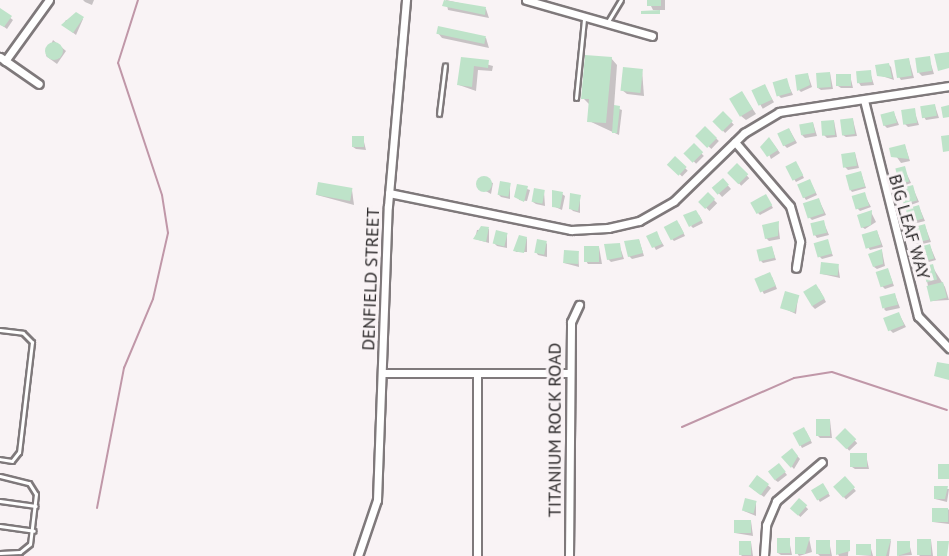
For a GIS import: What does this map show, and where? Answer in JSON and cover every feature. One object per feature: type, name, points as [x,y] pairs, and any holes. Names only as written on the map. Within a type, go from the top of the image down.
[{"type":"street","points":[[39,84],[2,59],[49,0]]},
{"type":"street","name":"DENFIELD STREET","points":[[358,556],[377,500],[389,192],[406,0]]},
{"type":"street","points":[[526,0],[584,19],[652,36]]},
{"type":"street","points":[[389,192],[572,230],[608,228],[639,220],[674,201],[735,142],[760,122],[786,110],[949,86]]},
{"type":"street","name":"BIG LEAF WAY","points":[[864,100],[918,316],[949,348]]},
{"type":"street","points":[[735,142],[790,206],[800,242],[796,268]]},
{"type":"street","name":"TITANIUM ROCK ROAD","points":[[569,556],[571,322],[579,306]]},
{"type":"street","points":[[383,373],[569,373]]},
{"type":"street","points":[[477,374],[477,556]]},
{"type":"street","points":[[764,556],[766,525],[776,501],[822,462]]},
{"type":"lane","points":[[606,24],[621,0]]},
{"type":"lane","points":[[576,99],[584,19]]},
{"type":"lane","points":[[439,114],[445,66]]},
{"type":"lane","points":[[0,330],[23,333],[32,342],[19,452],[12,461],[0,459]]},
{"type":"lane","points":[[0,476],[29,483],[36,506],[34,531],[30,544],[20,552],[0,554]]},
{"type":"lane","points":[[0,501],[36,506]]},
{"type":"lane","points":[[0,526],[34,531]]},
{"type":"building","points":[[444,0],[486,7],[485,15],[442,6]]},
{"type":"building","points":[[647,0],[661,0],[661,6],[647,6]]},
{"type":"building","points":[[0,8],[12,16],[4,27],[0,25]]},
{"type":"building","points":[[660,10],[660,14],[641,14],[641,11]]},
{"type":"building","points":[[76,12],[84,17],[73,33],[61,25]]},
{"type":"building","points":[[438,26],[486,36],[484,44],[436,34]]},
{"type":"building","points":[[54,42],[60,45],[63,51],[60,57],[54,60],[48,57],[45,51],[48,45]]},
{"type":"building","points":[[949,52],[949,68],[938,71],[934,54]]},
{"type":"building","points":[[585,55],[612,57],[606,123],[587,122],[589,99],[581,99]]},
{"type":"building","points":[[930,56],[932,71],[917,73],[915,58]]},
{"type":"building","points":[[461,57],[489,60],[488,68],[474,66],[472,87],[457,85]]},
{"type":"building","points":[[909,58],[912,76],[897,78],[894,60]]},
{"type":"building","points":[[889,63],[892,78],[877,76],[875,65]]},
{"type":"building","points":[[623,67],[643,69],[640,93],[620,91]]},
{"type":"building","points":[[871,70],[872,82],[857,83],[856,71]]},
{"type":"building","points":[[830,72],[831,87],[817,88],[816,73]]},
{"type":"building","points":[[808,73],[810,85],[797,91],[795,75]]},
{"type":"building","points":[[836,74],[851,74],[851,86],[836,86]]},
{"type":"building","points":[[787,78],[791,92],[777,97],[773,82]]},
{"type":"building","points":[[765,84],[772,99],[759,106],[751,90]]},
{"type":"building","points":[[742,91],[753,109],[740,117],[729,99]]},
{"type":"building","points":[[935,104],[937,116],[922,118],[920,106]]},
{"type":"building","points":[[614,105],[620,106],[617,133],[612,133]]},
{"type":"building","points":[[949,105],[949,117],[943,118],[941,107]]},
{"type":"building","points":[[915,108],[917,123],[903,125],[901,110]]},
{"type":"building","points":[[723,111],[733,121],[722,132],[712,122]]},
{"type":"building","points":[[894,111],[897,123],[883,126],[880,114]]},
{"type":"building","points":[[853,118],[855,134],[842,135],[840,120]]},
{"type":"building","points":[[834,120],[835,135],[822,136],[821,121]]},
{"type":"building","points":[[813,122],[815,133],[801,135],[799,124]]},
{"type":"building","points":[[705,126],[717,138],[707,148],[695,136]]},
{"type":"building","points":[[789,128],[795,141],[783,146],[777,133]]},
{"type":"building","points":[[949,135],[949,151],[943,152],[941,136]]},
{"type":"building","points":[[352,136],[364,136],[364,147],[352,147]]},
{"type":"building","points":[[769,137],[778,150],[767,157],[760,147]]},
{"type":"building","points":[[694,143],[703,152],[693,163],[683,154]]},
{"type":"building","points":[[905,144],[909,159],[891,157],[889,148]]},
{"type":"building","points":[[855,152],[857,166],[843,168],[841,154]]},
{"type":"building","points":[[675,156],[687,167],[679,176],[667,165]]},
{"type":"building","points":[[796,161],[803,175],[793,181],[785,166]]},
{"type":"building","points":[[737,163],[748,174],[738,184],[727,173]]},
{"type":"building","points":[[905,166],[909,181],[899,184],[895,169]]},
{"type":"building","points":[[861,171],[865,186],[850,191],[846,175]]},
{"type":"building","points":[[484,176],[492,184],[484,192],[476,184]]},
{"type":"building","points":[[723,178],[729,185],[718,195],[712,188]]},
{"type":"building","points":[[810,179],[816,193],[803,198],[797,184]]},
{"type":"building","points":[[500,181],[511,183],[508,197],[498,195]]},
{"type":"building","points":[[318,182],[352,188],[350,201],[316,195]]},
{"type":"building","points":[[517,184],[528,186],[524,202],[514,197]]},
{"type":"building","points":[[913,185],[917,200],[904,204],[899,189]]},
{"type":"building","points":[[534,188],[545,190],[542,204],[532,202]]},
{"type":"building","points":[[552,190],[563,192],[560,208],[552,207]]},
{"type":"building","points":[[708,192],[715,199],[705,209],[698,202]]},
{"type":"building","points":[[865,192],[869,205],[856,209],[852,196]]},
{"type":"building","points":[[570,193],[581,195],[578,211],[569,209]]},
{"type":"building","points":[[766,194],[772,205],[757,214],[750,203]]},
{"type":"building","points":[[819,198],[824,213],[808,218],[803,203]]},
{"type":"building","points":[[919,205],[923,218],[910,222],[906,209]]},
{"type":"building","points":[[696,210],[702,220],[689,227],[683,215]]},
{"type":"building","points":[[872,210],[871,225],[861,228],[857,215]]},
{"type":"building","points":[[677,220],[684,233],[671,240],[664,227]]},
{"type":"building","points":[[824,220],[827,233],[813,236],[810,223]]},
{"type":"building","points":[[779,221],[778,236],[765,239],[762,225]]},
{"type":"building","points":[[925,224],[929,239],[914,244],[910,228]]},
{"type":"building","points":[[481,226],[489,227],[486,242],[473,239]]},
{"type":"building","points":[[496,230],[508,233],[504,246],[493,244]]},
{"type":"building","points":[[877,230],[881,244],[866,249],[862,234]]},
{"type":"building","points":[[657,231],[662,244],[652,248],[646,236]]},
{"type":"building","points":[[519,235],[527,237],[524,253],[513,251]]},
{"type":"building","points":[[537,239],[547,241],[544,255],[534,253]]},
{"type":"building","points":[[639,239],[643,253],[628,257],[624,241]]},
{"type":"building","points":[[828,239],[832,253],[818,258],[814,243]]},
{"type":"building","points":[[620,243],[622,257],[607,260],[604,244]]},
{"type":"building","points":[[930,244],[934,258],[921,262],[917,248]]},
{"type":"building","points":[[584,246],[599,246],[599,262],[584,262]]},
{"type":"building","points":[[772,246],[775,258],[759,262],[756,250]]},
{"type":"building","points":[[882,249],[883,264],[873,267],[868,254]]},
{"type":"building","points":[[564,250],[579,251],[578,264],[563,263]]},
{"type":"building","points":[[821,262],[839,264],[838,276],[820,274]]},
{"type":"building","points":[[933,264],[937,279],[927,282],[922,267]]},
{"type":"building","points":[[888,268],[893,283],[881,287],[876,272]]},
{"type":"building","points":[[770,272],[776,286],[760,292],[754,279]]},
{"type":"building","points":[[943,282],[947,298],[930,302],[927,286]]},
{"type":"building","points":[[816,284],[825,299],[812,306],[803,292]]},
{"type":"building","points":[[785,291],[799,295],[794,312],[780,308]]},
{"type":"building","points":[[895,293],[898,305],[882,309],[879,297]]},
{"type":"building","points":[[899,312],[904,325],[888,331],[883,318]]},
{"type":"building","points":[[937,362],[949,364],[949,380],[934,376]]},
{"type":"building","points":[[816,419],[830,419],[830,436],[816,436]]},
{"type":"building","points":[[804,427],[811,440],[800,446],[793,433]]},
{"type":"building","points":[[845,428],[856,439],[846,449],[835,438]]},
{"type":"building","points":[[792,448],[798,456],[791,468],[781,457]]},
{"type":"building","points":[[850,453],[867,453],[867,467],[850,467]]},
{"type":"building","points":[[779,463],[786,472],[775,480],[768,472]]},
{"type":"building","points":[[938,464],[949,464],[949,479],[938,479]]},
{"type":"building","points":[[757,475],[769,484],[761,495],[749,486]]},
{"type":"building","points":[[845,476],[855,487],[843,498],[833,487]]},
{"type":"building","points":[[823,483],[829,493],[817,500],[811,490]]},
{"type":"building","points":[[934,486],[948,486],[945,499],[934,499]]},
{"type":"building","points":[[745,498],[757,501],[753,514],[742,511]]},
{"type":"building","points":[[799,498],[807,505],[798,516],[790,509]]},
{"type":"building","points":[[932,508],[948,508],[948,522],[932,522]]},
{"type":"building","points":[[734,520],[751,520],[751,533],[734,533]]},
{"type":"building","points":[[795,537],[810,537],[805,554],[795,554]]},
{"type":"building","points":[[777,538],[790,538],[790,553],[777,553]]},
{"type":"building","points":[[876,539],[891,539],[886,556],[876,556]]},
{"type":"building","points":[[917,539],[931,539],[931,555],[917,555]]},
{"type":"building","points":[[816,540],[830,540],[830,554],[816,554]]},
{"type":"building","points":[[836,540],[850,540],[850,551],[836,555]]},
{"type":"building","points":[[739,541],[751,541],[751,555],[739,555]]},
{"type":"building","points":[[897,541],[910,541],[910,552],[897,556]]},
{"type":"building","points":[[937,541],[949,541],[947,556],[937,556]]},
{"type":"building","points":[[856,544],[871,544],[871,555],[856,555]]},
{"type":"waterway","points":[[97,508],[124,368],[153,299],[168,233],[162,195],[118,63],[138,0]]},
{"type":"waterway","points":[[682,427],[794,378],[832,372],[947,410]]}]
